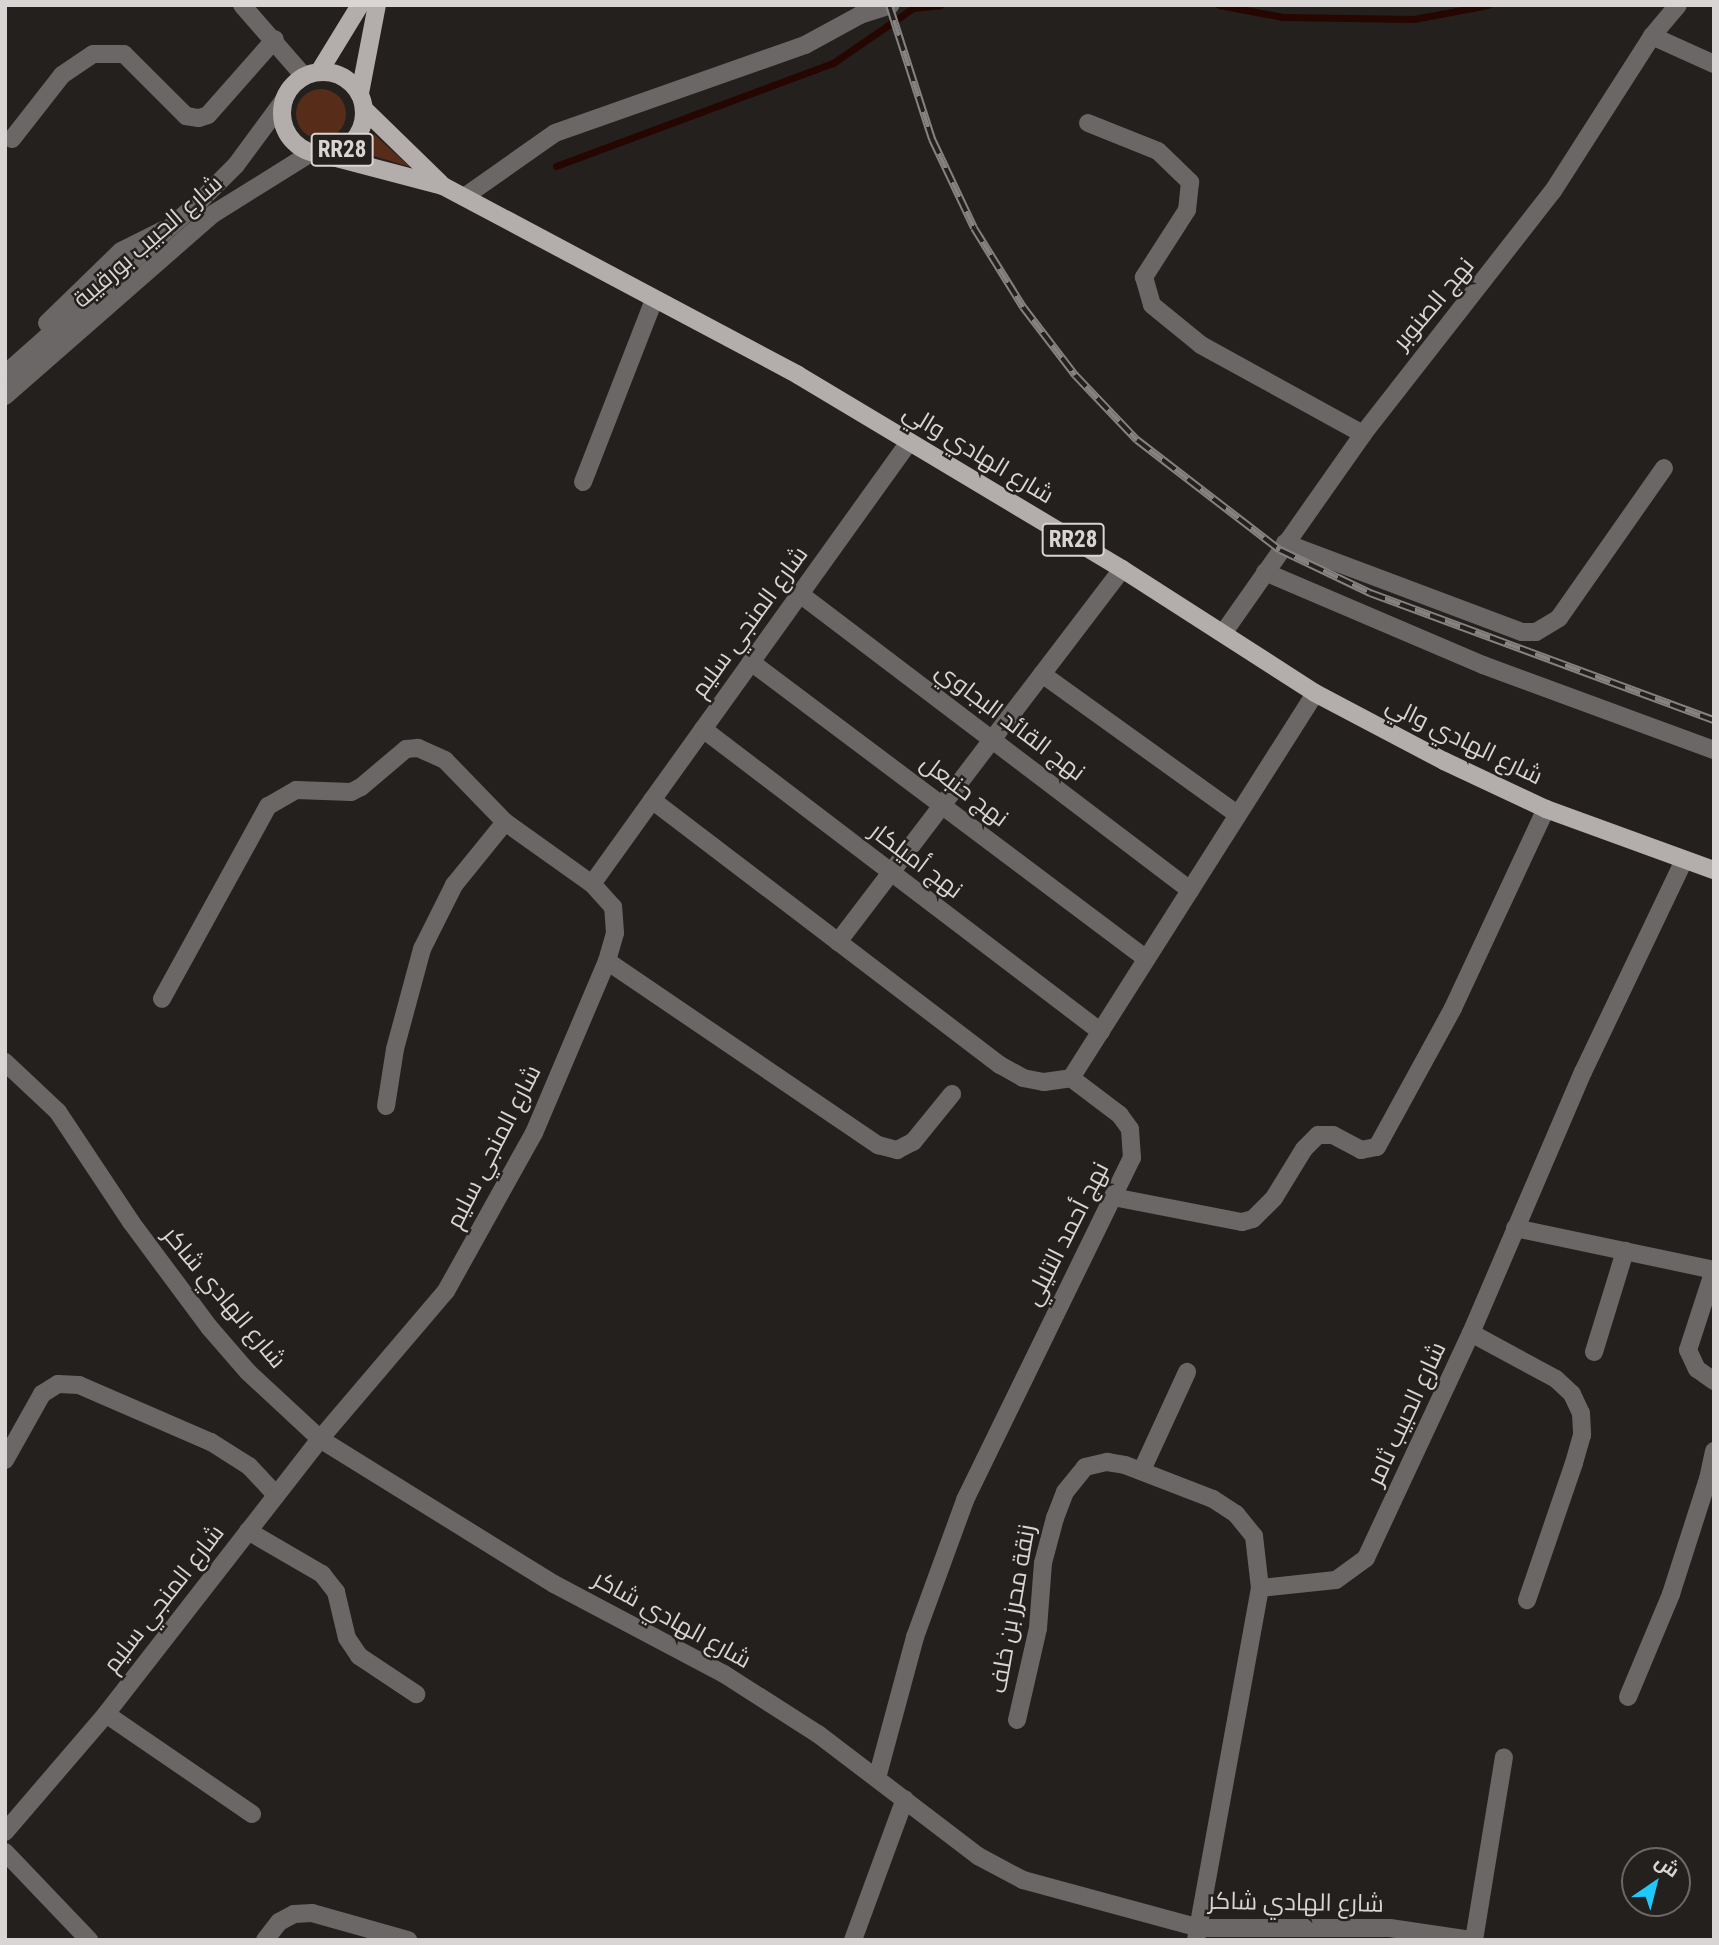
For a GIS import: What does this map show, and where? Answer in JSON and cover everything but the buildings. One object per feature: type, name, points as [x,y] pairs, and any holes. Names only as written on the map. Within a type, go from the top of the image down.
[{"type":"main road","points":[[284,100],[312,74],[360,5]]},
{"type":"main road","name":"RR28","points":[[318,154],[354,141],[377,5]]},
{"type":"main road","name":"RR28","points":[[312,74],[349,81],[362,102],[443,186]]},
{"type":"main road","name":"RR28","points":[[284,100],[286,132],[318,154],[443,186]]},
{"type":"main road","name":"شارع الهادي والي","points":[[443,186],[798,375],[1122,569],[1224,632],[1315,693],[1546,809],[1714,870]]},
{"type":"street","points":[[242,5],[312,74]]},
{"type":"street","points":[[464,197],[555,133],[805,45],[860,15],[890,5]]},
{"type":"street","name":"نهج الصنوبر","points":[[1224,632],[1363,434],[1553,191],[1652,36],[1678,5]]},
{"type":"street","points":[[1652,36],[1714,64]]},
{"type":"street","points":[[12,139],[62,75],[93,54],[124,54],[186,116],[199,118],[208,115],[275,39]]},
{"type":"street","name":"شارع الحبيب بورقيبة","points":[[5,396],[12,368],[121,251],[170,229],[236,165],[284,100]]},
{"type":"street","points":[[1088,123],[1158,151],[1190,182],[1187,209],[1144,277],[1152,305],[1202,345],[1363,434]]},
{"type":"street","name":"شارع الحبيب بورقيبة","points":[[12,368],[212,214],[318,154]]},
{"type":"street","points":[[583,482],[654,300]]},
{"type":"street","name":"شارع المنجي سليم","points":[[9,1819],[106,1714],[320,1439],[446,1291],[534,1133],[607,961],[615,933],[613,907],[592,884],[909,442]]},
{"type":"street","points":[[1285,543],[1522,632],[1536,632],[1559,618],[1664,468]]},
{"type":"street","points":[[838,942],[1122,569]]},
{"type":"street","points":[[1265,572],[1483,665],[1714,750]]},
{"type":"street","name":"نهج القائد البجاوي","points":[[800,594],[1190,890]]},
{"type":"street","name":"نهج حنبعل","points":[[751,662],[1146,959]]},
{"type":"street","points":[[1042,674],[1238,815]]},
{"type":"street","points":[[652,800],[1000,1065],[1023,1078],[1044,1082],[1071,1078],[1315,693]]},
{"type":"street","name":"نهج أميلكار","points":[[703,729],[1101,1032]]},
{"type":"street","points":[[162,999],[259,816],[280,797],[296,790],[351,792],[375,780],[392,757],[418,748],[445,760],[505,822],[592,884]]},
{"type":"street","points":[[1113,1197],[1242,1222],[1264,1211],[1318,1135],[1332,1135],[1361,1150],[1377,1147],[1453,1008],[1546,809]]},
{"type":"street","points":[[386,1106],[395,1049],[422,949],[454,885],[505,822]]},
{"type":"street","name":"شارع الحبيب ثامر","points":[[1260,1588],[1336,1580],[1366,1558],[1471,1333],[1515,1228],[1684,860]]},
{"type":"street","points":[[607,961],[878,1145],[897,1150],[913,1142],[952,1094]]},
{"type":"street","name":"شارع الهادي شاكر","points":[[5,1062],[58,1112],[131,1222],[209,1327],[248,1372],[320,1439],[554,1584],[724,1674],[905,1799],[978,1856],[1023,1880],[1198,1934],[1390,1928],[1473,1940]]},
{"type":"street","name":"نهج أحمد التليلي","points":[[877,1779],[915,1637],[965,1500],[1132,1158],[1130,1129],[1120,1115],[1071,1078]]},
{"type":"street","points":[[1515,1228],[1714,1270],[1688,1350],[1697,1368],[1714,1381]]},
{"type":"street","points":[[1594,1352],[1625,1251]]},
{"type":"street","points":[[1471,1333],[1556,1379],[1572,1394],[1581,1413],[1582,1435],[1527,1600]]},
{"type":"street","points":[[1142,1470],[1188,1373]]},
{"type":"street","points":[[5,1460],[42,1394],[58,1384],[79,1385],[211,1442],[248,1466],[276,1495]]},
{"type":"street","points":[[1628,1697],[1671,1594],[1711,1480],[1714,1451]]},
{"type":"street","name":"زنقة محرز بن خلف","points":[[1017,1720],[1038,1628],[1043,1563],[1065,1492],[1075,1476],[1095,1463],[1142,1470],[1213,1499],[1236,1514],[1254,1536],[1260,1588]]},
{"type":"street","points":[[248,1531],[322,1574],[336,1592],[347,1638],[359,1656],[416,1694]]},
{"type":"street","points":[[1198,1934],[1260,1588]]},
{"type":"street","points":[[106,1714],[253,1814]]},
{"type":"street","points":[[1473,1940],[1504,1757]]},
{"type":"street","points":[[853,1940],[905,1799]]},
{"type":"street","points":[[5,1852],[89,1940]]},
{"type":"street","points":[[264,1940],[279,1922],[294,1914],[312,1913],[408,1940]]},
{"type":"shaded area","points":[[321,89],[339,96],[346,114],[339,132],[321,139],[303,132],[296,114],[303,96]]},
{"type":"shaded area","points":[[374,134],[410,167],[361,152]]},
{"type":"waterway","points":[[556,166],[833,63],[913,8],[940,5]]},
{"type":"waterway","points":[[1219,5],[1283,17],[1414,19],[1488,5]]},
{"type":"railway","points":[[889,5],[932,139],[974,228],[1023,307],[1075,375],[1137,440],[1280,550],[1370,593],[1714,720]]}]
